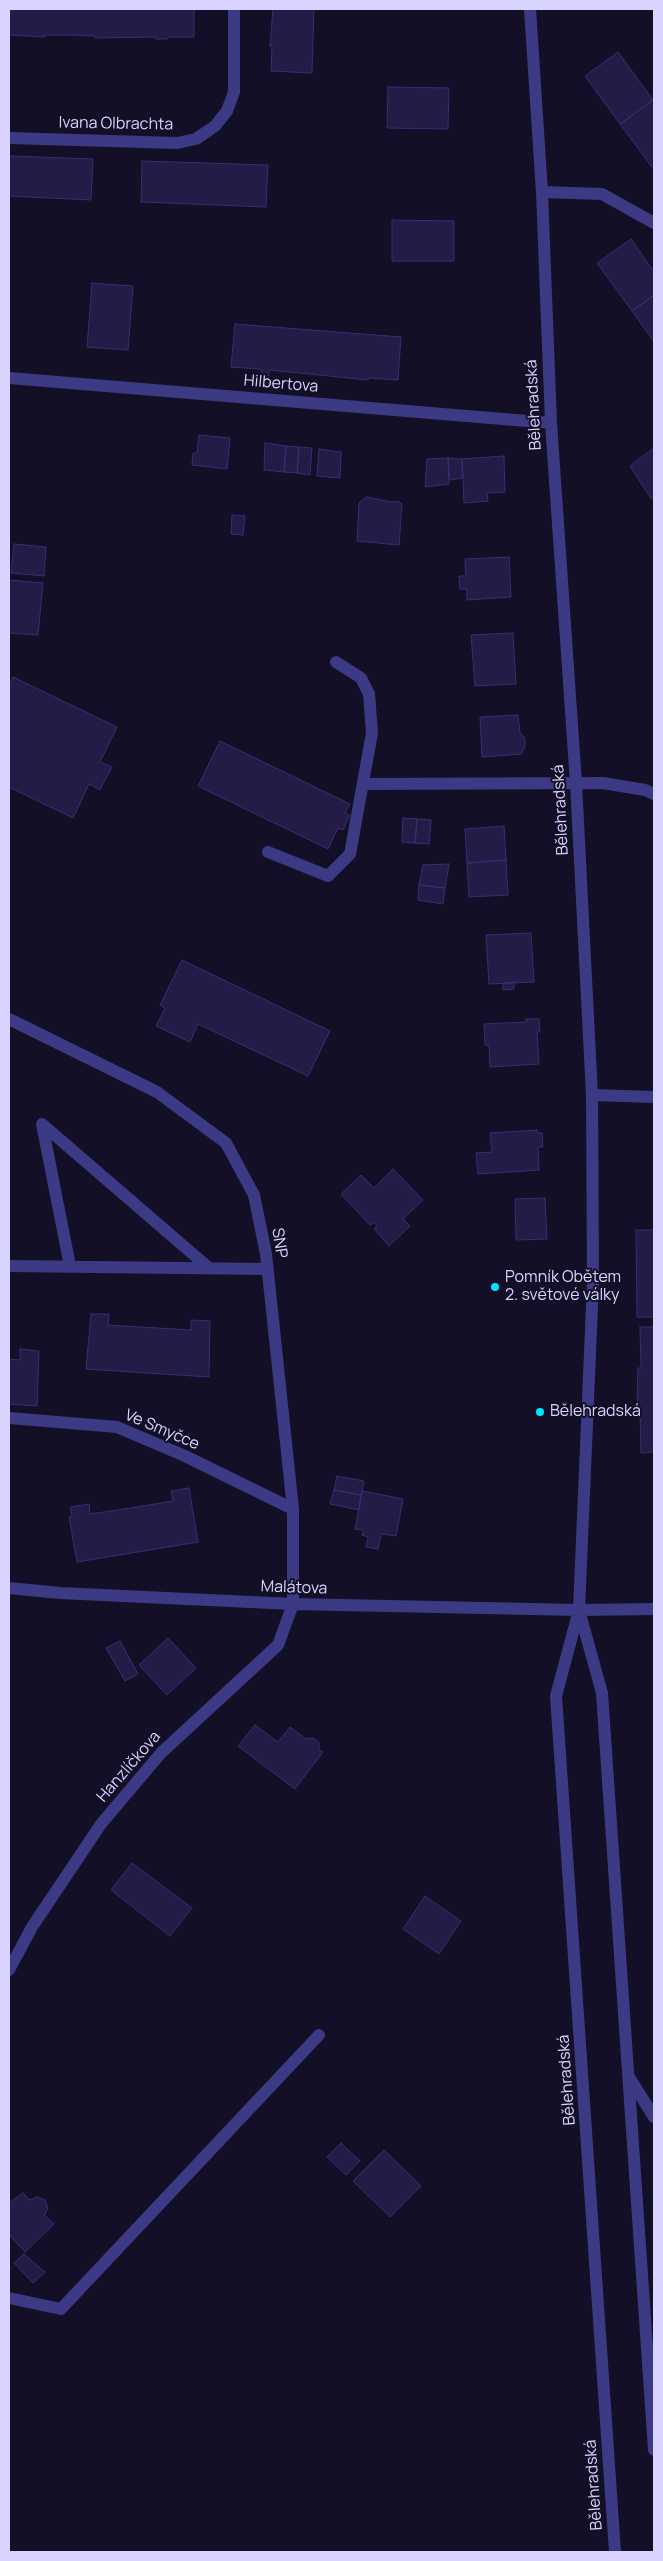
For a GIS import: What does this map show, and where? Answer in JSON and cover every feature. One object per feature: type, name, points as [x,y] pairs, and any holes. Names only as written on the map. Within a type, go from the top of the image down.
[{"type":"street","name":"Ivana Olbrachta","points":[[9,138],[177,143],[196,139],[215,126],[227,111],[234,92],[234,9]]},
{"type":"street","name":"Bělehradská","points":[[530,9],[542,192],[551,423],[576,784],[592,1095],[593,1284],[580,1610],[556,1696],[615,2552]]},
{"type":"street","points":[[542,192],[602,194],[654,224]]},
{"type":"street","name":"Hilbertova","points":[[9,378],[551,423]]},
{"type":"street","points":[[268,852],[328,876],[350,854],[372,733],[369,694],[361,678],[336,662]]},
{"type":"street","points":[[364,784],[603,783],[645,790],[654,794]]},
{"type":"street","name":"SNP","points":[[9,1019],[157,1092],[226,1143],[254,1194],[267,1269],[292,1509],[293,1604]]},
{"type":"street","points":[[592,1095],[654,1097]]},
{"type":"street","points":[[70,1266],[42,1124],[209,1268]]},
{"type":"street","points":[[9,1266],[267,1269]]},
{"type":"street","name":"Ve Smyčce","points":[[9,1418],[117,1426],[185,1456],[292,1509]]},
{"type":"street","name":"Malátova","points":[[9,1588],[60,1593],[293,1604],[580,1610],[654,1609]]},
{"type":"street","name":"Hanzlíčkova","points":[[9,1970],[32,1926],[101,1824],[161,1753],[278,1645],[293,1604]]},
{"type":"street","name":"Bělehradská","points":[[580,1610],[602,1693],[654,2450]]},
{"type":"street","points":[[9,2298],[61,2309],[318,2035]]},
{"type":"street","points":[[628,2074],[654,2117]]},
{"type":"building","points":[[9,9],[194,9],[194,37],[156,39],[156,37],[95,38],[95,36],[71,35],[45,35],[45,37],[9,35]]},
{"type":"building","points":[[273,9],[314,9],[312,73],[271,71],[272,46],[270,46]]},
{"type":"building","points":[[618,52],[653,100],[620,124],[585,76]]},
{"type":"building","points":[[388,87],[449,88],[448,129],[387,128]]},
{"type":"building","points":[[654,101],[654,170],[620,124]]},
{"type":"building","points":[[9,156],[93,159],[91,200],[9,196]]},
{"type":"building","points":[[142,161],[268,165],[266,207],[141,202]]},
{"type":"building","points":[[392,220],[454,221],[454,261],[392,261]]},
{"type":"building","points":[[631,239],[654,272],[654,295],[632,311],[597,263]]},
{"type":"building","points":[[92,283],[133,286],[128,350],[87,347]]},
{"type":"building","points":[[654,295],[654,342],[632,311]]},
{"type":"building","points":[[235,324],[401,337],[398,380],[369,378],[368,380],[270,370],[268,378],[262,377],[262,371],[259,369],[231,367]]},
{"type":"building","points":[[199,435],[230,438],[227,469],[192,465],[193,453],[197,453]]},
{"type":"building","points":[[265,443],[286,446],[284,472],[264,470]]},
{"type":"building","points":[[286,446],[299,447],[297,473],[284,472]]},
{"type":"building","points":[[299,447],[312,448],[310,475],[297,473]]},
{"type":"building","points":[[654,448],[654,500],[650,497],[630,466]]},
{"type":"building","points":[[319,449],[341,452],[340,478],[317,476]]},
{"type":"building","points":[[504,456],[505,492],[487,493],[488,501],[464,503],[462,459]]},
{"type":"building","points":[[448,458],[449,484],[425,487],[427,459]]},
{"type":"building","points":[[448,458],[462,459],[463,478],[450,480]]},
{"type":"building","points":[[366,497],[392,502],[398,501],[402,504],[399,545],[357,541],[359,503]]},
{"type":"building","points":[[232,515],[245,516],[243,535],[231,534]]},
{"type":"building","points":[[14,544],[46,547],[44,576],[11,573]]},
{"type":"building","points":[[509,557],[511,597],[467,600],[467,589],[460,589],[459,576],[466,576],[465,559]]},
{"type":"building","points":[[9,580],[43,583],[38,635],[9,633]]},
{"type":"building","points":[[513,633],[516,684],[475,686],[471,635]]},
{"type":"building","points":[[13,677],[117,727],[100,762],[112,767],[100,790],[89,784],[73,818],[9,787],[9,686]]},
{"type":"building","points":[[518,715],[520,733],[525,738],[525,746],[521,754],[482,757],[480,717]]},
{"type":"building","points":[[220,741],[350,804],[345,813],[350,815],[343,830],[338,828],[328,849],[198,786]]},
{"type":"building","points":[[403,818],[417,819],[415,843],[402,842]]},
{"type":"building","points":[[417,819],[431,820],[429,844],[415,843]]},
{"type":"building","points":[[504,826],[506,860],[467,863],[465,829]]},
{"type":"building","points":[[506,860],[508,895],[469,897],[467,863]]},
{"type":"building","points":[[449,864],[445,888],[419,885],[423,865]]},
{"type":"building","points":[[419,885],[445,888],[443,904],[418,900]]},
{"type":"building","points":[[531,933],[534,982],[489,984],[486,935]]},
{"type":"building","points":[[182,960],[330,1031],[308,1076],[198,1024],[190,1042],[156,1026],[165,1008],[160,1005]]},
{"type":"building","points":[[514,982],[514,989],[503,990],[503,983]]},
{"type":"building","points":[[526,1019],[539,1019],[540,1032],[537,1032],[539,1064],[490,1067],[489,1045],[485,1045],[484,1024],[526,1022]]},
{"type":"building","points":[[537,1130],[537,1133],[542,1133],[543,1147],[538,1147],[539,1170],[478,1174],[476,1153],[492,1152],[490,1133]]},
{"type":"building","points":[[393,1169],[423,1200],[403,1219],[410,1226],[389,1246],[374,1229],[377,1226],[374,1222],[370,1225],[341,1194],[361,1175],[374,1188]]},
{"type":"building","points":[[545,1198],[547,1239],[516,1240],[515,1199]]},
{"type":"building","points":[[636,1230],[654,1230],[654,1317],[637,1317]]},
{"type":"building","points":[[91,1314],[109,1314],[108,1325],[191,1330],[191,1320],[210,1321],[209,1377],[86,1369]]},
{"type":"building","points":[[640,1327],[654,1327],[654,1452],[641,1453],[640,1411],[637,1398],[638,1368],[641,1368]]},
{"type":"building","points":[[20,1349],[39,1351],[37,1406],[9,1404],[9,1359],[20,1360]]},
{"type":"building","points":[[337,1476],[364,1481],[361,1495],[334,1490]]},
{"type":"building","points":[[189,1488],[198,1542],[77,1562],[69,1517],[72,1517],[70,1507],[89,1504],[90,1514],[131,1508],[173,1501],[171,1491]]},
{"type":"building","points":[[334,1490],[361,1495],[359,1510],[330,1504]]},
{"type":"building","points":[[362,1491],[403,1499],[396,1536],[381,1534],[378,1549],[366,1547],[368,1537],[362,1535],[363,1530],[355,1529]]},
{"type":"building","points":[[168,1638],[196,1668],[167,1695],[139,1665]]},
{"type":"building","points":[[120,1641],[138,1674],[125,1681],[106,1648]]},
{"type":"building","points":[[255,1725],[278,1742],[290,1727],[306,1739],[313,1738],[319,1743],[319,1750],[323,1752],[295,1789],[238,1746]]},
{"type":"building","points":[[132,1863],[192,1908],[170,1936],[111,1890]]},
{"type":"building","points":[[425,1896],[461,1921],[439,1954],[403,1929]]},
{"type":"building","points":[[341,2143],[360,2161],[346,2175],[327,2157]]},
{"type":"building","points":[[384,2150],[421,2186],[390,2217],[353,2181]]},
{"type":"building","points":[[23,2193],[30,2200],[37,2197],[45,2200],[48,2209],[44,2215],[54,2224],[25,2252],[9,2235],[9,2203]]},
{"type":"building","points":[[24,2254],[45,2272],[33,2283],[14,2263]]},
{"type":"place","name":"Pomník Obětem 2. světové války","points":[[495,1287]]},
{"type":"place","name":"Bělehradská","points":[[540,1412]]}]
